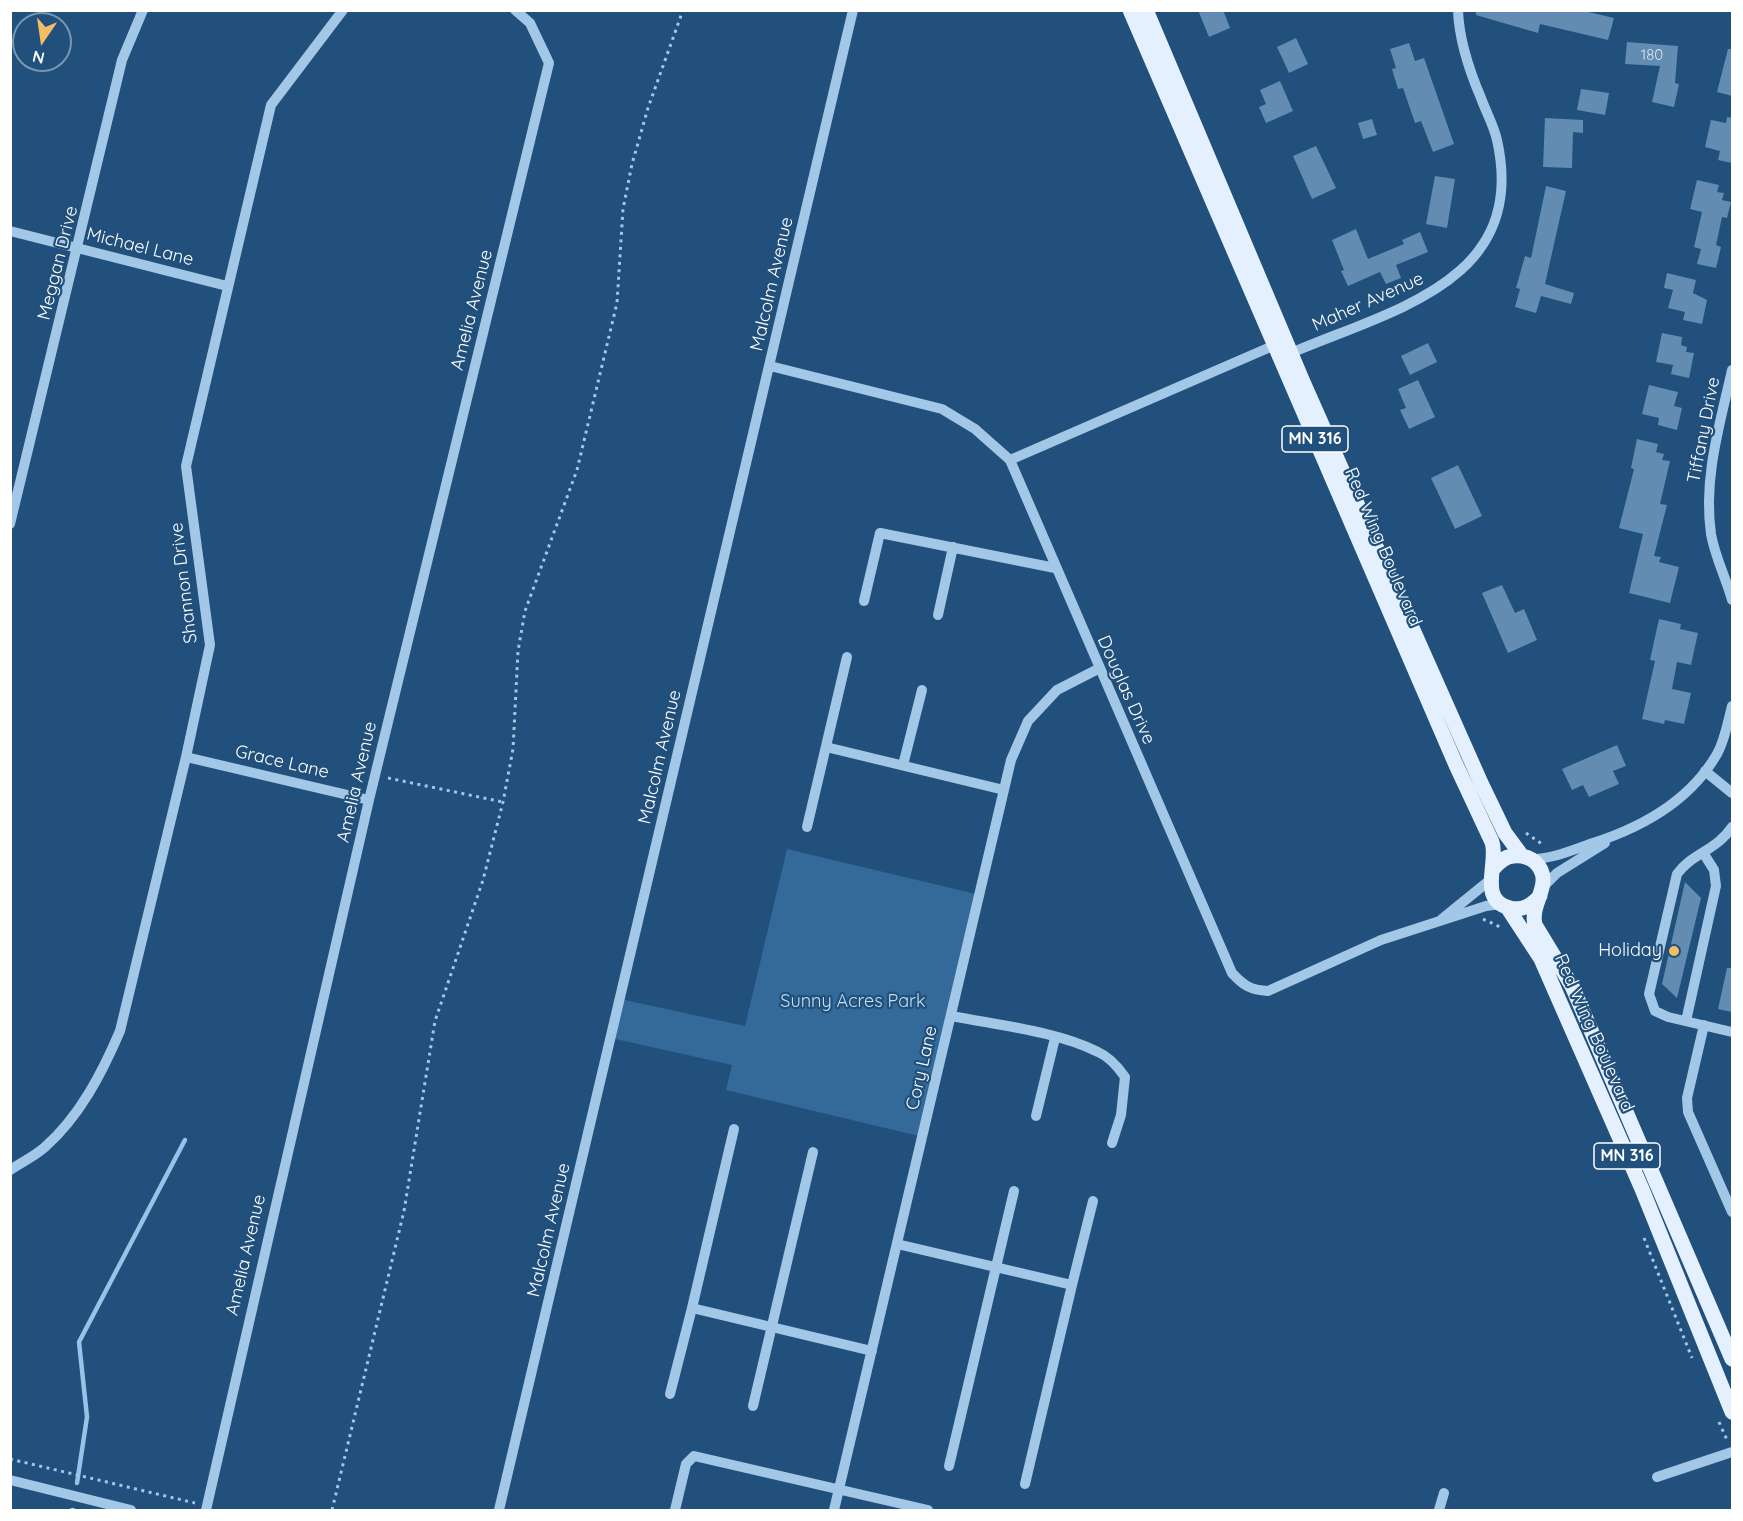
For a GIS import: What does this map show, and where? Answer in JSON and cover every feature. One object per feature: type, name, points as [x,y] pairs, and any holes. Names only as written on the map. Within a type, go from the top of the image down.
[{"type":"main road","name":"Red Wing Boulevard","points":[[1130,10],[1456,765],[1496,851],[1492,874],[1492,894],[1504,906],[1541,959],[1641,1190],[1732,1412]]},
{"type":"main road","name":"Red Wing Boulevard","points":[[1146,10],[1292,353],[1481,783],[1505,833],[1539,868],[1542,891],[1533,917],[1535,925],[1572,986],[1732,1359]]},
{"type":"main road","points":[[1492,874],[1506,857],[1526,857]]},
{"type":"main road","points":[[1504,906],[1525,908],[1542,891]]},
{"type":"street","name":"Meggan Drive","points":[[10,524],[122,60],[143,10]]},
{"type":"street","name":"Shannon Drive","points":[[10,1170],[45,1147],[77,1111],[107,1061],[120,1031],[186,757],[210,645],[186,466],[227,286],[272,105],[343,10]]},
{"type":"street","name":"Amelia Avenue","points":[[206,1508],[369,800],[549,63],[531,23],[515,10]]},
{"type":"street","name":"Malcolm Avenue","points":[[499,1510],[853,10]]},
{"type":"street","name":"Maher Avenue","points":[[1292,353],[1426,296],[1464,269],[1477,256],[1488,236],[1496,218],[1503,182],[1501,158],[1497,138],[1467,63],[1458,10]]},
{"type":"street","name":"Michael Lane","points":[[10,231],[227,286]]},
{"type":"street","points":[[1010,460],[1275,345]]},
{"type":"street","name":"Douglas Drive","points":[[770,366],[942,409],[975,429],[1010,460],[1098,669],[1232,973],[1243,985],[1254,990],[1268,991],[1381,940],[1486,906],[1504,906]]},
{"type":"street","name":"Tiffany Drive","points":[[1732,370],[1713,454],[1709,495],[1715,552],[1732,600]]},
{"type":"street","points":[[864,601],[880,533],[1055,568]]},
{"type":"street","points":[[938,615],[952,547]]},
{"type":"street","points":[[807,827],[847,657]]},
{"type":"street","name":"Cory Lane","points":[[834,1510],[1011,760],[1028,722],[1057,690],[1098,669]]},
{"type":"street","points":[[903,765],[922,690]]},
{"type":"street","points":[[1526,857],[1554,857],[1615,836],[1646,822],[1669,808],[1705,771],[1718,752],[1732,706]]},
{"type":"street","points":[[826,747],[1004,790]]},
{"type":"street","name":"Grace Lane","points":[[186,757],[369,800]]},
{"type":"street","points":[[1705,771],[1732,793]]},
{"type":"street","points":[[1732,827],[1723,841],[1683,867],[1677,874],[1649,994],[1655,1011],[1732,1032]]},
{"type":"street","points":[[1542,891],[1557,873],[1615,836]]},
{"type":"street","points":[[1686,1021],[1716,886],[1714,870],[1704,854]]},
{"type":"street","name":"Douglas Drive","points":[[1431,925],[1469,900],[1492,874]]},
{"type":"street","points":[[951,1016],[1055,1038],[1098,1052],[1116,1064],[1125,1077],[1121,1115],[1112,1143]]},
{"type":"street","points":[[1704,1025],[1687,1098],[1688,1112],[1732,1212]]},
{"type":"street","points":[[1036,1116],[1055,1038]]},
{"type":"street","points":[[670,1394],[734,1130]]},
{"type":"street","points":[[753,1406],[813,1152]]},
{"type":"street","points":[[949,1466],[1014,1191]]},
{"type":"street","points":[[1025,1484],[1093,1201]]},
{"type":"street","points":[[897,1244],[1072,1285]]},
{"type":"street","points":[[692,1308],[872,1351]]},
{"type":"street","points":[[1657,1478],[1732,1452]]},
{"type":"street","points":[[675,1510],[686,1464],[694,1456],[928,1510]]},
{"type":"street","points":[[10,1480],[109,1508],[131,1510]]},
{"type":"street","points":[[1439,1510],[1444,1493]]},
{"type":"path","points":[[332,1510],[404,1211],[435,1022],[483,880],[503,802],[513,749],[518,651],[525,612],[577,470],[617,303],[623,209],[632,164],[648,108],[683,10]]},
{"type":"path","points":[[375,775],[503,802]]},
{"type":"path","points":[[10,1459],[206,1508]]},
{"type":"green space","name":"Sunny Acres Park","points":[[787,849],[980,895],[923,1137],[726,1090],[732,1065],[611,1038],[620,999],[745,1026]]},
{"type":"building","points":[[1198,10],[1223,10],[1230,28],[1209,37]]},
{"type":"building","points":[[1476,10],[1580,10],[1614,18],[1608,40],[1540,24],[1538,33],[1476,15]]},
{"type":"building","points":[[1296,38],[1308,64],[1289,73],[1277,47]]},
{"type":"building","points":[[1627,42],[1678,46],[1675,83],[1679,84],[1674,107],[1652,102],[1660,66],[1625,64]]},
{"type":"building","points":[[1409,43],[1415,61],[1424,58],[1454,144],[1433,152],[1421,121],[1415,123],[1403,88],[1398,89],[1392,69],[1396,68],[1390,49]]},
{"type":"building","points":[[1728,49],[1732,49],[1732,96],[1717,92]]},
{"type":"building","points":[[1280,81],[1293,111],[1266,123],[1259,107],[1266,104],[1260,90]]},
{"type":"building","points":[[1581,89],[1609,93],[1605,115],[1577,110]]},
{"type":"building","points":[[1727,117],[1732,118],[1732,163],[1718,160],[1720,151],[1705,147],[1711,120],[1726,123]]},
{"type":"building","points":[[1545,118],[1583,120],[1583,133],[1573,132],[1572,168],[1543,167]]},
{"type":"building","points":[[1372,119],[1377,135],[1363,139],[1358,123]]},
{"type":"building","points":[[1316,146],[1336,188],[1312,199],[1293,156]]},
{"type":"building","points":[[1435,176],[1455,179],[1447,228],[1426,224]]},
{"type":"building","points":[[1697,180],[1719,185],[1717,192],[1724,193],[1722,200],[1731,202],[1727,218],[1722,217],[1716,245],[1721,247],[1716,268],[1697,264],[1701,249],[1694,247],[1702,212],[1690,209]]},
{"type":"building","points":[[1546,186],[1566,191],[1545,284],[1574,293],[1571,304],[1541,296],[1536,313],[1515,307],[1520,289],[1516,288],[1525,256],[1531,258]]},
{"type":"building","points":[[1356,229],[1368,259],[1404,244],[1402,240],[1420,232],[1428,252],[1396,265],[1401,278],[1386,284],[1380,272],[1348,286],[1332,240]]},
{"type":"building","points":[[1667,273],[1696,280],[1693,293],[1707,300],[1702,324],[1683,320],[1685,312],[1668,308],[1673,290],[1664,288]]},
{"type":"building","points":[[1662,333],[1682,337],[1681,345],[1687,347],[1686,352],[1694,353],[1689,378],[1671,374],[1673,365],[1656,362]]},
{"type":"building","points":[[1428,343],[1437,362],[1410,375],[1401,356]]},
{"type":"building","points":[[1418,380],[1435,417],[1409,429],[1400,410],[1406,408],[1398,389]]},
{"type":"building","points":[[1649,385],[1678,392],[1674,406],[1682,408],[1677,430],[1658,425],[1659,418],[1642,414]]},
{"type":"building","points":[[1637,439],[1658,444],[1656,452],[1664,454],[1662,460],[1670,461],[1660,504],[1667,505],[1654,556],[1661,557],[1659,562],[1679,567],[1670,603],[1629,593],[1643,534],[1619,528],[1634,469],[1631,468]]},
{"type":"building","points":[[1458,465],[1482,516],[1455,529],[1431,478]]},
{"type":"building","points":[[1502,585],[1515,613],[1524,609],[1537,640],[1508,653],[1482,593]]},
{"type":"building","points":[[1659,619],[1681,624],[1680,629],[1698,633],[1691,665],[1677,662],[1672,689],[1691,693],[1684,724],[1665,720],[1664,724],[1642,719],[1655,661],[1650,660]]},
{"type":"building","points":[[1617,745],[1626,766],[1613,771],[1619,784],[1589,797],[1583,785],[1572,790],[1562,769]]},
{"type":"building","points":[[1685,882],[1701,898],[1677,998],[1662,984]]},
{"type":"building","points":[[1727,968],[1732,968],[1732,1012],[1718,1009]]},
{"type":"waterway","points":[[77,1483],[87,1417],[79,1342],[185,1140]]},
{"type":"place","name":"Holiday","points":[[1674,951]]}]
